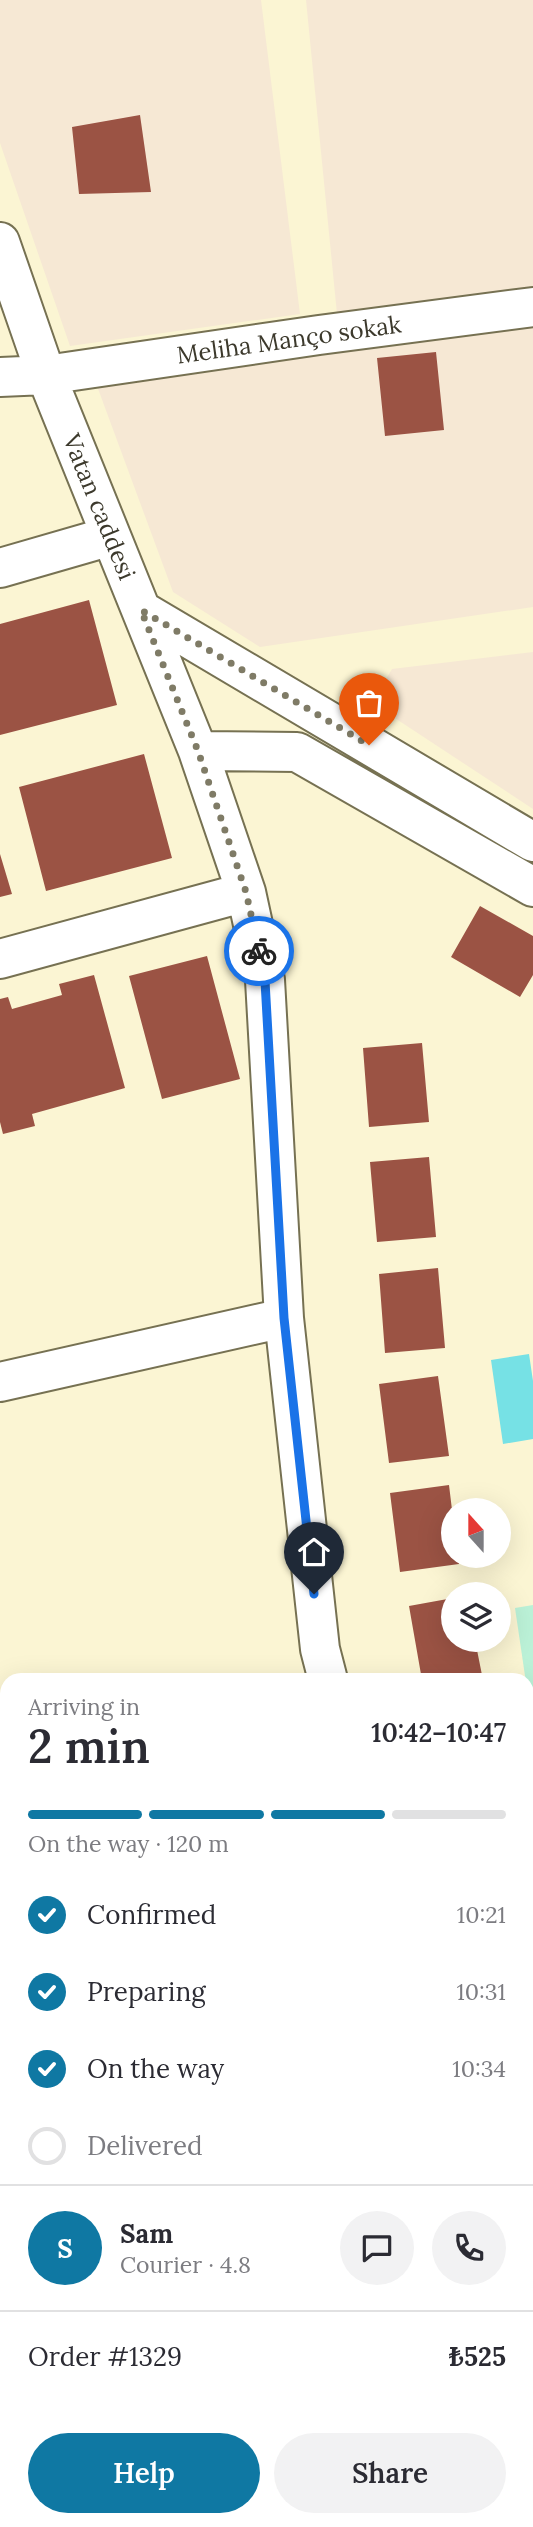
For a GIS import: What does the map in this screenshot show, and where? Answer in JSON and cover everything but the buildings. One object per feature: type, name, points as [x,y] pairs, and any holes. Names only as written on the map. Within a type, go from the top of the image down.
[{"type":"street","name":"Vatan caddesi","points":[[0,242],[46,375],[198,751],[246,892],[265,981],[284,1318],[320,1649],[326,1673]]},
{"type":"street","name":"Meliha Manço sokak","points":[[0,377],[46,375],[533,307]]},
{"type":"street","points":[[0,568],[111,536]]},
{"type":"street","points":[[141,610],[533,842]]},
{"type":"street","points":[[198,751],[297,752],[533,887]]},
{"type":"street","points":[[0,959],[246,892]]},
{"type":"street","points":[[0,1382],[284,1318]]},
{"type":"shaded area","points":[[0,0],[261,0],[300,314],[70,346],[0,143]]},
{"type":"shaded area","points":[[306,0],[533,0],[533,288],[337,314]]},
{"type":"shaded area","points":[[533,322],[533,607],[260,647],[173,592],[97,386]]},
{"type":"shaded area","points":[[533,652],[533,809],[372,703],[392,669]]},
{"type":"green space","points":[[533,1605],[533,1673],[525,1673],[515,1608]]},
{"type":"water","points":[[529,1354],[533,1381],[533,1439],[503,1444],[491,1360]]},
{"type":"way so far","points":[[259,951],[246,892],[198,751],[141,610],[369,745]]},
{"type":"route","points":[[259,951],[265,981],[284,1318],[314,1594]]}]
